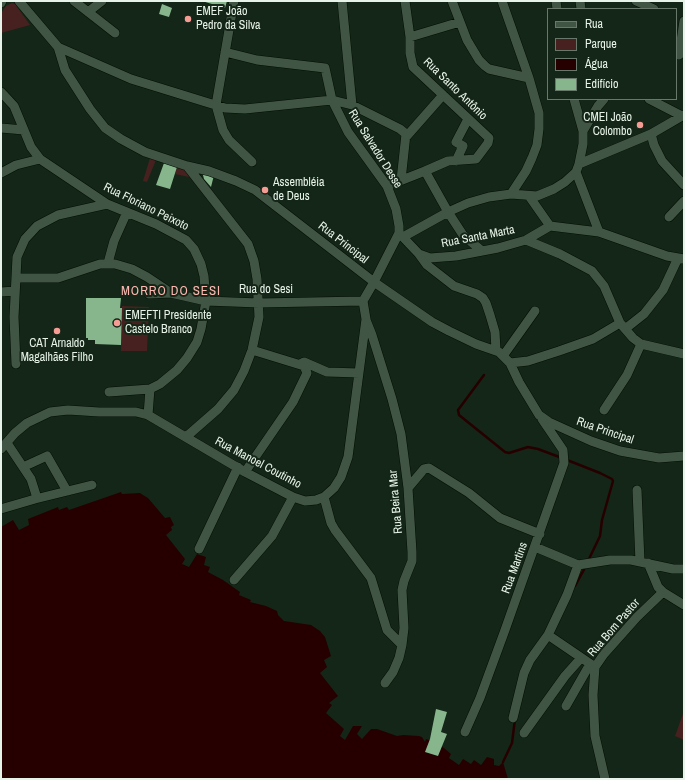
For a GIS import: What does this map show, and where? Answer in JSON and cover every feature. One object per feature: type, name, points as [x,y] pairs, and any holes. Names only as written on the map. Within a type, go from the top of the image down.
[{"type":"street","name":"Rua Principal","points":[[19,1],[58,47],[65,70],[90,109],[105,128],[121,139],[144,152],[187,166],[209,171],[255,190],[374,282],[432,322],[476,344],[500,353],[510,363],[519,382],[539,415],[549,422],[560,428],[620,451],[659,458],[684,456]]},
{"type":"street","points":[[74,1],[115,33]]},
{"type":"street","points":[[88,12],[102,1]]},
{"type":"street","points":[[234,1],[216,105],[223,130],[229,140],[252,162]]},
{"type":"street","name":"Rua Salvador Desse","points":[[332,100],[352,105],[342,1]]},
{"type":"street","name":"Rua Santo Antônio","points":[[405,1],[410,37],[410,53],[413,67],[488,138],[488,143],[476,159],[452,161],[425,171]]},
{"type":"street","points":[[452,1],[478,60],[489,69],[529,78]]},
{"type":"street","points":[[502,1],[529,78],[539,113],[539,129],[532,158],[526,171],[511,194]]},
{"type":"street","points":[[636,1],[652,8]]},
{"type":"street","points":[[410,37],[460,22]]},
{"type":"street","points":[[680,55],[684,22]]},
{"type":"street","points":[[58,47],[131,79],[225,108],[245,109],[332,100],[325,68],[257,60],[225,52]]},
{"type":"street","name":"Rua Floriano Peixoto","points":[[1,92],[14,106],[31,147],[40,159],[107,204],[186,240],[194,249],[201,264],[204,276],[206,301],[199,336],[187,358],[177,370],[160,384],[150,389],[109,392]]},
{"type":"street","points":[[406,137],[443,96]]},
{"type":"street","name":"Rua Salvador Desse","points":[[332,100],[348,132],[387,186],[396,209],[401,235]]},
{"type":"street","points":[[574,100],[583,131],[583,144],[578,168],[600,232]]},
{"type":"street","points":[[583,131],[603,100]]},
{"type":"street","points":[[651,100],[683,116]]},
{"type":"street","points":[[352,105],[403,131],[406,137],[401,180]]},
{"type":"street","points":[[402,645],[387,630],[371,578],[335,530],[324,497],[334,488],[346,466],[348,457],[366,319],[363,301],[401,235],[468,203],[489,197],[511,194],[537,196],[565,182],[578,168],[651,134],[683,116]]},
{"type":"street","points":[[452,161],[463,146],[456,142],[468,119]]},
{"type":"street","points":[[1,128],[24,130]]},
{"type":"street","points":[[651,134],[654,145],[662,160],[684,186]]},
{"type":"street","points":[[1,173],[16,165],[40,159]]},
{"type":"street","points":[[186,437],[218,409],[234,390],[244,371],[252,350],[259,317],[257,279],[254,261],[248,244],[187,166]]},
{"type":"street","points":[[387,186],[425,171],[463,235],[482,251]]},
{"type":"street","points":[[510,363],[528,361],[566,349],[622,326],[644,314],[663,290],[681,259],[667,256],[600,232],[550,226],[529,196]]},
{"type":"street","points":[[669,217],[684,202]]},
{"type":"street","points":[[16,364],[14,317],[17,257],[25,240],[37,226],[58,215],[107,204]]},
{"type":"street","points":[[108,263],[114,241],[127,212]]},
{"type":"street","name":"Rua Santa Marta","points":[[419,254],[430,258],[443,258],[498,248],[526,240],[550,226]]},
{"type":"street","points":[[401,235],[427,265],[454,286],[477,294],[483,298],[488,309],[500,353]]},
{"type":"street","points":[[526,240],[560,254],[592,271],[604,286],[622,326],[641,344],[684,354]]},
{"type":"street","name":"Rua do Sesi","points":[[16,278],[58,278],[100,264],[108,263],[132,269],[171,293]]},
{"type":"street","points":[[1,292],[15,292]]},
{"type":"street","name":"Rua do Sesi","points":[[149,294],[171,293],[206,301],[363,301]]},
{"type":"street","points":[[500,353],[535,311]]},
{"type":"street","name":"Rua Beira Mar","points":[[366,319],[400,427],[408,488],[412,552],[412,561],[402,590],[404,628],[402,645],[399,658],[393,672],[385,683]]},
{"type":"street","points":[[604,410],[627,375],[641,344]]},
{"type":"street","points":[[199,549],[241,469],[280,423],[294,402],[306,373],[304,366],[252,350]]},
{"type":"street","points":[[299,365],[304,362],[326,372],[359,373]]},
{"type":"street","points":[[148,415],[150,389]]},
{"type":"street","name":"Rua Manoel Coutinho","points":[[4,446],[27,423],[50,412],[68,410],[136,412],[148,415],[241,469],[294,497],[305,501],[316,500],[324,497]]},
{"type":"street","name":"Rua Martins","points":[[465,732],[482,691],[540,534],[565,457],[563,450],[539,415]]},
{"type":"street","points":[[4,446],[23,467],[31,479],[37,498]]},
{"type":"street","points":[[23,467],[47,456],[67,491]]},
{"type":"street","points":[[408,488],[424,470],[429,468],[469,493],[500,518],[540,534]]},
{"type":"street","points":[[1,509],[37,498],[92,485]]},
{"type":"street","points":[[637,490],[644,563],[658,587],[663,592],[684,604]]},
{"type":"street","points":[[234,580],[272,536],[294,497]]},
{"type":"street","points":[[535,547],[578,565],[610,560],[631,560],[673,569],[684,569]]},
{"type":"street","points":[[513,718],[524,673],[530,660],[548,635],[567,595],[578,565]]},
{"type":"street","name":"Rua Bom Pastor","points":[[605,779],[595,736],[592,666],[637,617],[663,592]]},
{"type":"street","points":[[548,635],[592,666],[566,706]]},
{"type":"street","points":[[524,733],[565,676],[581,658]]},
{"type":"green space","points":[[12,3],[15,4],[30,25],[1,33],[1,13],[6,6]]},
{"type":"green space","points":[[150,158],[156,160],[147,182],[143,181]]},
{"type":"green space","points":[[177,167],[187,171],[189,177],[175,174]]},
{"type":"green space","points":[[122,306],[149,307],[147,351],[121,351]]},
{"type":"green space","points":[[684,711],[684,740],[675,736]]},
{"type":"water","points":[[121,492],[122,494],[140,493],[148,498],[165,518],[170,517],[174,525],[171,527],[172,530],[166,535],[185,559],[182,564],[189,567],[197,554],[206,557],[204,565],[210,567],[208,572],[240,592],[239,595],[251,600],[250,602],[266,606],[277,611],[278,615],[284,621],[311,625],[320,631],[325,637],[331,656],[324,660],[327,667],[320,673],[338,696],[329,703],[332,705],[326,713],[344,729],[340,736],[345,740],[353,726],[362,726],[357,734],[362,739],[371,729],[377,729],[397,736],[419,736],[422,737],[425,742],[426,739],[438,743],[451,754],[449,758],[459,765],[463,759],[471,764],[474,760],[481,765],[487,757],[494,759],[494,765],[499,766],[503,762],[508,779],[1,779],[1,527],[13,520],[19,530],[29,525],[28,519],[58,507],[59,510],[67,507],[69,510]]},
{"type":"building","points":[[202,1],[227,1],[225,8]]},
{"type":"building","points":[[162,4],[172,8],[169,17],[159,14]]},
{"type":"building","points":[[164,163],[177,167],[170,189],[156,185]]},
{"type":"building","points":[[202,171],[214,175],[211,187],[204,179]]},
{"type":"building","points":[[86,298],[121,298],[121,345],[95,344],[95,340],[88,340],[88,338],[86,338]]},
{"type":"building","points":[[436,709],[447,712],[441,732],[447,734],[438,756],[425,752],[430,739]]},
{"type":"waterway","points":[[484,375],[458,410],[459,415],[505,452],[509,453],[528,447],[562,458]]},
{"type":"waterway","points":[[567,460],[600,473],[613,481],[602,520],[600,536],[588,561]]},
{"type":"waterway","points":[[575,586],[586,566]]},
{"type":"waterway","points":[[503,762],[512,743],[515,719]]},
{"type":"place","name":"EMEF João Pedro da Silva","points":[[188,19]]},
{"type":"place","name":"CMEI João Colombo","points":[[640,125]]},
{"type":"place","name":"Assembléia de Deus","points":[[265,190]]},
{"type":"place","name":"EMEFTI Presidente Castelo Branco","points":[[117,323]]},
{"type":"place","name":"CAT Arnaldo Magalhães Filho","points":[[57,331]]},
{"type":"district","name":"MORRO DO SESI","points":[[171,292]]}]
